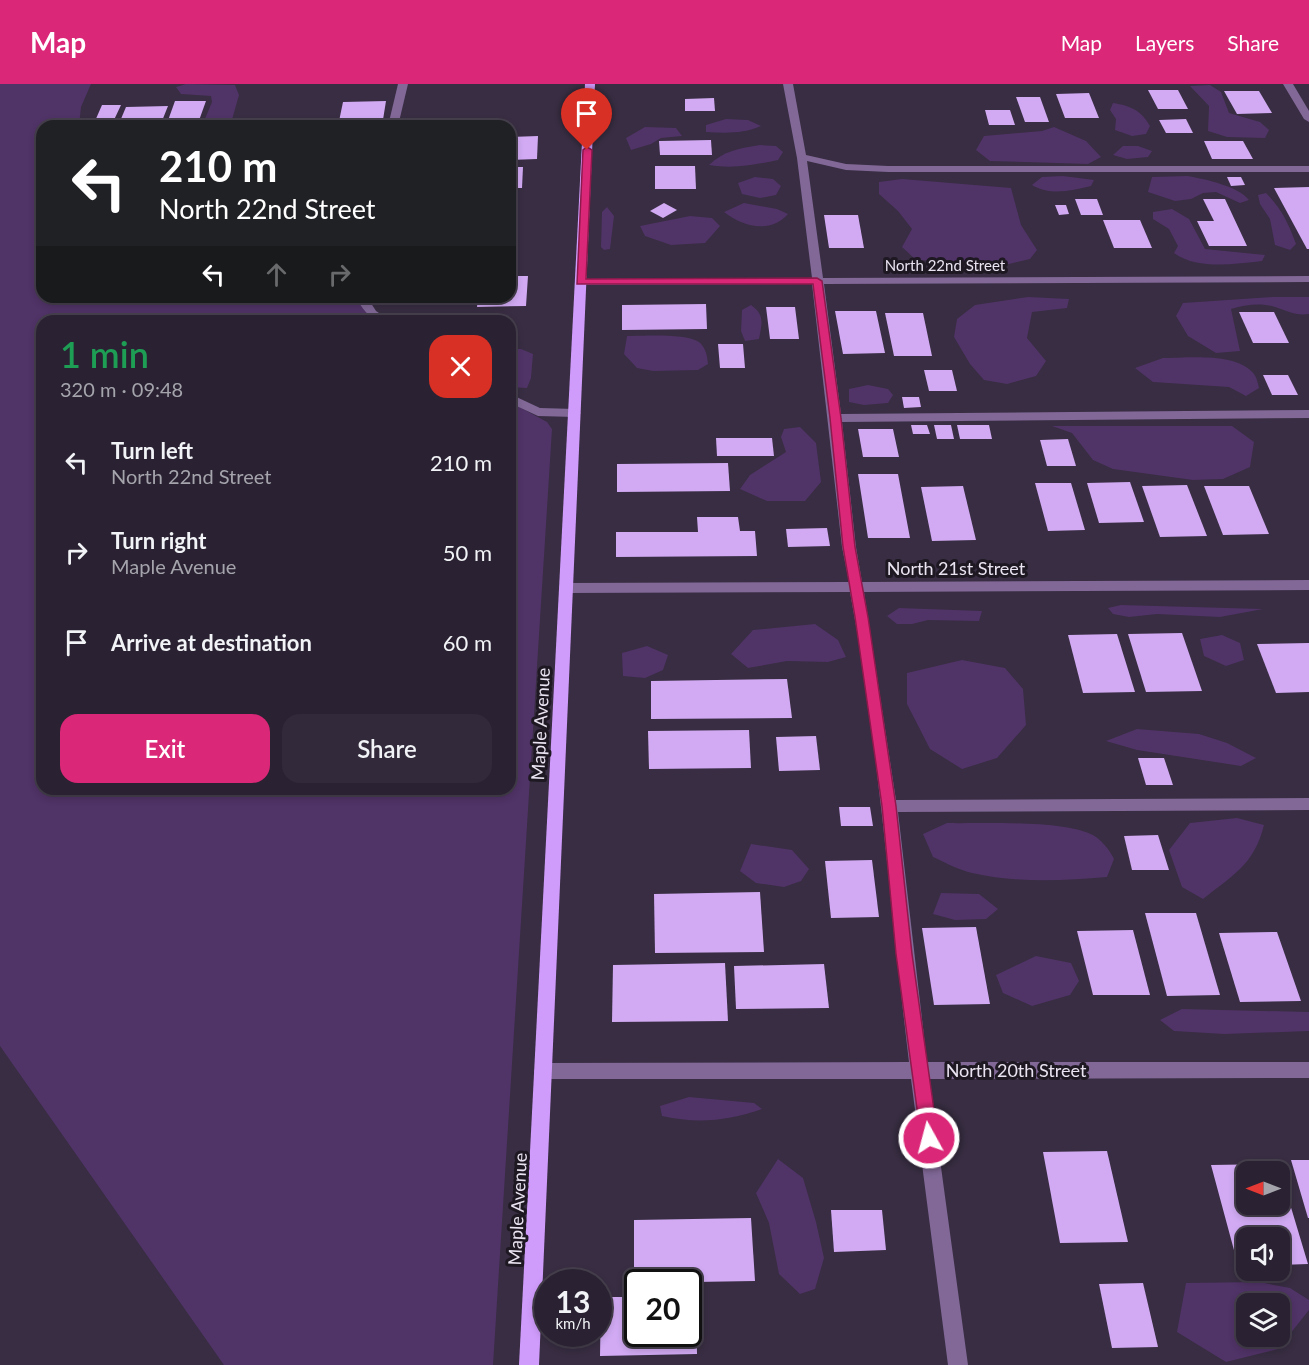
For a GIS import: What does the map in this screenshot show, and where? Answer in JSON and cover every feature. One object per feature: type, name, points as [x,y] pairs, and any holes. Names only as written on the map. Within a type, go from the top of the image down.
[{"type":"main road","name":"Maple Avenue","points":[[529,1365],[590,84]]},
{"type":"street","points":[[394,120],[403,84]]},
{"type":"street","points":[[788,84],[801,158],[836,418],[849,547],[889,806],[904,954],[958,1365]]},
{"type":"street","points":[[1288,84],[1309,119]]},
{"type":"street","points":[[801,158],[812,158],[846,168],[888,169],[1309,169]]},
{"type":"street","name":"North 22nd Street","points":[[581,282],[1309,279]]},
{"type":"street","points":[[365,303],[375,315]]},
{"type":"street","points":[[516,401],[538,412],[575,413]]},
{"type":"street","points":[[836,418],[1309,414]]},
{"type":"street","name":"North 21st Street","points":[[566,588],[1309,585]]},
{"type":"street","points":[[889,806],[1309,804]]},
{"type":"street","name":"North 20th Street","points":[[543,1071],[1309,1070]]},
{"type":"shaded area","points":[[0,84],[91,84],[81,107],[80,120],[36,120],[36,303],[360,303],[368,315],[36,315],[36,795],[516,795],[516,405],[547,422],[552,429],[493,1365],[224,1365],[0,1046]]},
{"type":"shaded area","points":[[186,84],[235,85],[239,95],[232,120],[204,120],[212,102],[211,96],[181,94],[176,87]]},
{"type":"shaded area","points":[[1210,85],[1221,92],[1229,113],[1260,122],[1269,130],[1265,138],[1227,137],[1208,131],[1209,106],[1190,86]]},
{"type":"shaded area","points":[[1113,103],[1139,112],[1150,126],[1146,134],[1132,136],[1115,130],[1116,119],[1110,110]]},
{"type":"shaded area","points":[[726,119],[748,120],[761,126],[741,132],[706,132],[706,125]]},
{"type":"shaded area","points":[[645,127],[676,128],[682,136],[661,138],[651,144],[631,150],[626,138]]},
{"type":"shaded area","points":[[1054,127],[1086,141],[1101,157],[1088,164],[990,161],[976,150],[984,136],[1042,131]]},
{"type":"shaded area","points":[[760,145],[776,146],[783,152],[778,160],[735,166],[709,165],[726,153]]},
{"type":"shaded area","points":[[1123,146],[1138,146],[1152,151],[1148,157],[1127,159],[1113,155]]},
{"type":"shaded area","points":[[1063,176],[1094,180],[1091,186],[1061,192],[1032,185],[1042,177]]},
{"type":"shaded area","points":[[1187,176],[1229,187],[1249,200],[1240,203],[1216,192],[1203,193],[1191,199],[1175,201],[1148,192],[1152,177]]},
{"type":"shaded area","points":[[755,177],[773,179],[781,186],[776,195],[760,198],[742,194],[738,183]]},
{"type":"shaded area","points":[[902,179],[1011,188],[1021,225],[1037,250],[1030,259],[1009,264],[916,260],[902,247],[912,229],[898,211],[879,194],[879,182]]},
{"type":"shaded area","points":[[1266,193],[1280,210],[1296,244],[1290,250],[1275,245],[1270,219],[1260,204],[1258,195]]},
{"type":"shaded area","points":[[744,203],[777,209],[788,214],[773,224],[756,226],[739,221],[724,212]]},
{"type":"shaded area","points":[[607,207],[614,216],[610,249],[604,250],[601,247],[602,212]]},
{"type":"shaded area","points":[[1172,209],[1189,219],[1205,249],[1265,255],[1262,261],[1205,264],[1174,253],[1178,246],[1169,229],[1153,219],[1153,212]]},
{"type":"shaded area","points":[[690,216],[712,218],[720,226],[705,243],[671,245],[645,236],[640,226]]},
{"type":"shaded area","points":[[1028,297],[1069,299],[1067,308],[1032,312],[1027,338],[1046,361],[1036,376],[1007,384],[984,380],[970,364],[954,337],[957,319],[975,305]]},
{"type":"shaded area","points":[[1309,297],[1309,314],[1296,314],[1258,304],[1231,309],[1240,351],[1216,353],[1188,336],[1176,316],[1183,303]]},
{"type":"shaded area","points":[[751,305],[759,312],[761,328],[759,339],[745,341],[741,331],[742,310]]},
{"type":"shaded area","points":[[627,336],[693,339],[703,347],[708,364],[698,370],[653,371],[637,368],[624,354]]},
{"type":"shaded area","points":[[516,349],[533,354],[531,378],[527,388],[516,387]]},
{"type":"shaded area","points":[[1198,357],[1236,362],[1254,374],[1259,388],[1246,396],[1229,387],[1153,382],[1135,368],[1163,358]]},
{"type":"shaded area","points":[[868,385],[888,389],[893,395],[888,403],[864,405],[849,402],[849,389]]},
{"type":"shaded area","points":[[1052,426],[1232,426],[1254,442],[1250,467],[1223,479],[1193,480],[1113,469],[1093,460],[1072,433]]},
{"type":"shaded area","points":[[800,427],[816,443],[821,482],[805,501],[767,501],[740,489],[750,475],[786,452],[781,437],[784,429]]},
{"type":"shaded area","points":[[1121,605],[1263,609],[1220,617],[1157,614],[1129,617],[1113,614],[1108,608]]},
{"type":"shaded area","points":[[899,608],[982,611],[979,621],[928,620],[912,624],[897,624],[887,616]]},
{"type":"shaded area","points":[[815,624],[838,640],[846,657],[828,662],[787,661],[748,668],[731,654],[753,630]]},
{"type":"shaded area","points":[[1222,635],[1240,643],[1244,660],[1226,666],[1204,656],[1200,639]]},
{"type":"shaded area","points":[[647,646],[668,655],[663,670],[645,678],[623,676],[622,653]]},
{"type":"shaded area","points":[[962,660],[1005,668],[1023,689],[1026,725],[997,758],[962,769],[930,749],[907,704],[907,673]]},
{"type":"shaded area","points":[[1137,729],[1199,734],[1227,743],[1256,758],[1241,766],[1137,750],[1106,741]]},
{"type":"shaded area","points":[[1237,818],[1264,825],[1260,839],[1248,860],[1233,876],[1203,899],[1182,887],[1169,850],[1190,823]]},
{"type":"shaded area","points":[[947,823],[1066,827],[1096,837],[1114,859],[1107,877],[1039,880],[972,873],[933,857],[923,834]]},
{"type":"shaded area","points":[[751,844],[792,850],[809,869],[801,881],[784,887],[756,883],[740,871]]},
{"type":"shaded area","points":[[941,893],[979,894],[998,909],[986,919],[955,920],[933,914]]},
{"type":"shaded area","points":[[1036,956],[1071,963],[1079,981],[1070,995],[1032,1006],[1003,993],[996,975]]},
{"type":"shaded area","points":[[1182,1009],[1309,1012],[1309,1031],[1224,1034],[1174,1031],[1160,1020]]},
{"type":"shaded area","points":[[689,1097],[754,1103],[762,1109],[712,1120],[688,1120],[662,1116],[660,1106]]},
{"type":"shaded area","points":[[778,1159],[803,1178],[824,1258],[815,1289],[800,1294],[779,1274],[769,1223],[756,1193]]},
{"type":"shaded area","points":[[1259,1282],[1290,1288],[1309,1300],[1309,1310],[1290,1334],[1290,1293],[1236,1293],[1236,1347],[1280,1347],[1226,1362],[1177,1332],[1186,1283]]},
{"type":"building","points":[[1148,90],[1178,90],[1188,109],[1158,109]]},
{"type":"building","points":[[1224,91],[1259,91],[1272,113],[1237,114]]},
{"type":"building","points":[[1089,93],[1099,118],[1065,118],[1056,94]]},
{"type":"building","points":[[1016,97],[1040,97],[1049,122],[1025,122]]},
{"type":"building","points":[[714,98],[715,111],[685,111],[685,99]]},
{"type":"building","points":[[175,101],[206,101],[199,120],[168,120]]},
{"type":"building","points":[[386,101],[383,120],[339,120],[343,102]]},
{"type":"building","points":[[102,105],[121,105],[114,120],[95,120]]},
{"type":"building","points":[[168,106],[162,120],[121,120],[126,107]]},
{"type":"building","points":[[985,110],[1010,110],[1015,125],[989,125]]},
{"type":"building","points":[[1186,119],[1193,133],[1166,133],[1159,120]]},
{"type":"building","points":[[538,136],[537,159],[516,160],[516,137]]},
{"type":"building","points":[[711,140],[712,155],[660,155],[659,141]]},
{"type":"building","points":[[1204,141],[1243,141],[1253,159],[1212,159]]},
{"type":"building","points":[[655,166],[695,166],[696,189],[655,189]]},
{"type":"building","points":[[516,167],[523,167],[522,188],[516,188]]},
{"type":"building","points":[[1227,177],[1241,177],[1245,185],[1231,186]]},
{"type":"building","points":[[1309,187],[1309,249],[1307,249],[1274,188]]},
{"type":"building","points":[[1075,199],[1097,199],[1103,215],[1081,215]]},
{"type":"building","points":[[1203,199],[1225,199],[1247,246],[1209,246],[1197,221],[1214,221]]},
{"type":"building","points":[[664,203],[677,210],[663,218],[650,211]]},
{"type":"building","points":[[1055,205],[1066,205],[1069,214],[1059,215]]},
{"type":"building","points":[[824,215],[858,215],[864,248],[829,248]]},
{"type":"building","points":[[1103,220],[1140,220],[1152,248],[1114,248]]},
{"type":"building","points":[[516,276],[528,276],[526,306],[477,307],[477,303],[516,303]]},
{"type":"building","points":[[706,304],[707,329],[622,330],[622,305]]},
{"type":"building","points":[[766,307],[795,307],[799,339],[770,339]]},
{"type":"building","points":[[835,311],[876,311],[885,353],[843,354]]},
{"type":"building","points":[[1239,312],[1274,312],[1289,343],[1253,343]]},
{"type":"building","points":[[885,313],[923,313],[932,356],[894,356]]},
{"type":"building","points":[[718,344],[743,344],[745,368],[720,368]]},
{"type":"building","points":[[924,370],[952,370],[957,391],[929,391]]},
{"type":"building","points":[[1263,375],[1288,375],[1298,395],[1272,395]]},
{"type":"building","points":[[902,397],[919,397],[921,407],[904,408]]},
{"type":"building","points":[[911,425],[927,425],[930,434],[913,434]]},
{"type":"building","points":[[934,425],[951,425],[954,439],[937,439]]},
{"type":"building","points":[[957,425],[989,425],[992,439],[960,439]]},
{"type":"building","points":[[858,429],[893,429],[899,457],[863,457]]},
{"type":"building","points":[[716,438],[772,438],[774,456],[717,456]]},
{"type":"building","points":[[1068,439],[1076,466],[1047,466],[1040,440]]},
{"type":"building","points":[[728,463],[730,491],[617,492],[617,464]]},
{"type":"building","points":[[858,474],[898,474],[910,538],[868,538]]},
{"type":"building","points":[[1130,482],[1144,522],[1099,523],[1087,483]]},
{"type":"building","points":[[1035,483],[1071,483],[1085,530],[1048,531]]},
{"type":"building","points":[[1187,485],[1207,536],[1160,537],[1142,486]]},
{"type":"building","points":[[963,486],[976,540],[932,541],[921,487]]},
{"type":"building","points":[[1204,486],[1249,486],[1269,534],[1223,535]]},
{"type":"building","points":[[697,517],[738,517],[740,531],[755,531],[757,556],[616,557],[616,532],[698,532]]},
{"type":"building","points":[[827,528],[830,546],[788,547],[786,529]]},
{"type":"building","points":[[1182,633],[1202,691],[1146,692],[1128,634]]},
{"type":"building","points":[[1117,634],[1135,692],[1083,693],[1068,635]]},
{"type":"building","points":[[1309,643],[1309,692],[1276,693],[1257,644]]},
{"type":"building","points":[[787,679],[792,718],[651,719],[651,681]]},
{"type":"building","points":[[749,730],[751,768],[649,769],[648,731]]},
{"type":"building","points":[[816,736],[820,770],[779,771],[776,737]]},
{"type":"building","points":[[1138,758],[1164,758],[1173,785],[1146,785]]},
{"type":"building","points":[[839,807],[870,807],[873,826],[841,826]]},
{"type":"building","points":[[1158,835],[1169,870],[1132,870],[1124,836]]},
{"type":"building","points":[[872,860],[879,917],[831,918],[825,861]]},
{"type":"building","points":[[760,892],[764,952],[655,953],[654,894]]},
{"type":"building","points":[[1145,913],[1196,913],[1220,995],[1167,996]]},
{"type":"building","points":[[976,927],[990,1004],[934,1005],[922,928]]},
{"type":"building","points":[[1133,930],[1150,995],[1093,995],[1077,931]]},
{"type":"building","points":[[1277,932],[1301,1001],[1240,1002],[1219,933]]},
{"type":"building","points":[[725,963],[728,1021],[612,1022],[613,965]]},
{"type":"building","points":[[824,964],[829,1008],[736,1009],[734,966]]},
{"type":"building","points":[[1107,1151],[1128,1242],[1060,1243],[1043,1152]]},
{"type":"building","points":[[1291,1160],[1309,1160],[1309,1218],[1308,1218]]},
{"type":"building","points":[[1211,1165],[1236,1165],[1236,1215],[1290,1215],[1290,1204],[1308,1264],[1290,1265],[1290,1227],[1236,1227],[1236,1258]]},
{"type":"building","points":[[831,1210],[882,1210],[886,1250],[834,1252]]},
{"type":"building","points":[[751,1218],[755,1281],[702,1282],[702,1269],[634,1269],[634,1220]]},
{"type":"building","points":[[1143,1283],[1158,1347],[1112,1348],[1099,1284]]},
{"type":"building","points":[[612,1297],[624,1297],[624,1347],[697,1347],[697,1354],[600,1356],[600,1347],[612,1347]]},
{"type":"route","points":[[587,150],[581,282],[817,281],[836,418],[849,547],[862,617],[889,806],[904,954],[929,1138]]}]
